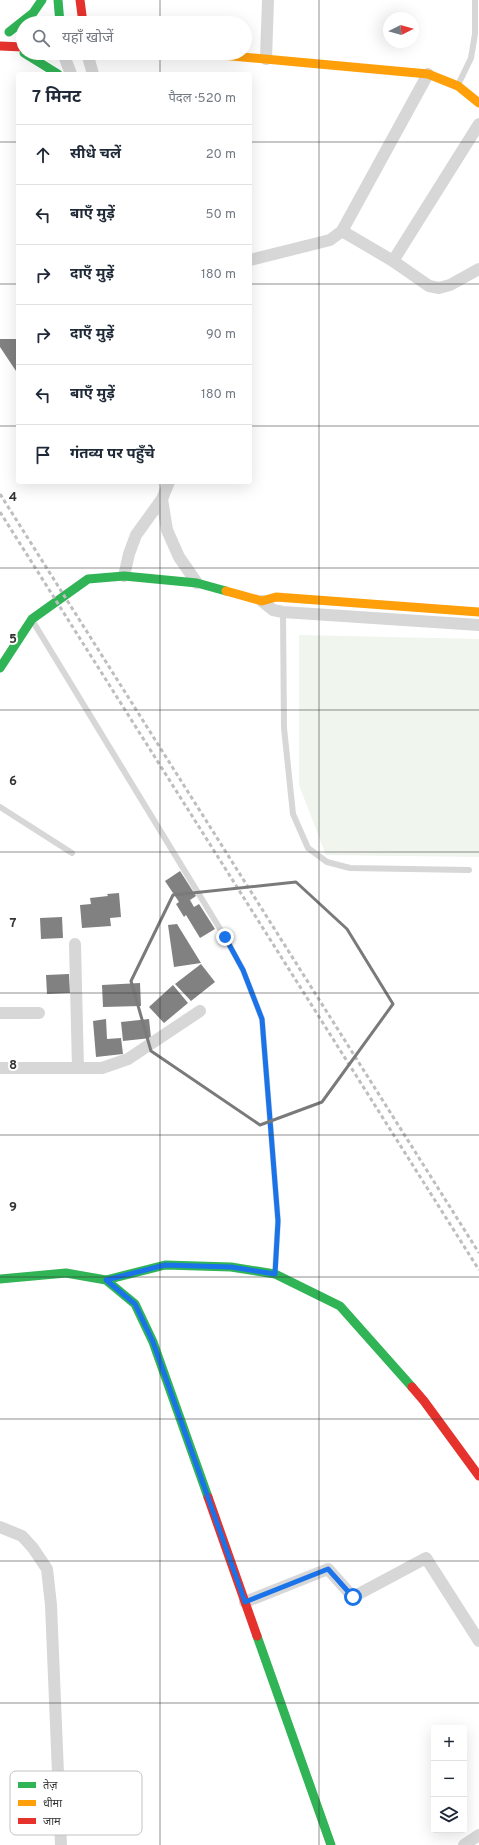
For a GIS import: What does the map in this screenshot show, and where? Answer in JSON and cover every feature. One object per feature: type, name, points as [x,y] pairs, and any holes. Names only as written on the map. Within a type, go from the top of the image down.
[{"type":"street","points":[[28,16],[33,13],[42,0]]},
{"type":"street","points":[[58,0],[59,16]]},
{"type":"street","points":[[80,0],[82,16]]},
{"type":"street","points":[[266,59],[268,0]]},
{"type":"street","points":[[4,32],[16,24]]},
{"type":"street","points":[[4,32],[16,32]]},
{"type":"street","points":[[0,46],[13,47],[16,49]]},
{"type":"street","points":[[252,58],[428,74],[458,86],[479,103]]},
{"type":"street","points":[[35,60],[55,72]]},
{"type":"street","points":[[66,60],[70,72]]},
{"type":"street","points":[[89,60],[92,72]]},
{"type":"street","points":[[252,260],[330,240],[342,232],[428,74]]},
{"type":"street","points":[[393,261],[479,124]]},
{"type":"street","points":[[342,232],[393,261],[429,286],[439,288],[450,285],[479,269]]},
{"type":"street","points":[[124,576],[129,554],[136,535],[162,499],[168,484]]},
{"type":"street","points":[[162,499],[167,530],[179,557],[197,583]]},
{"type":"street","points":[[1,664],[32,619],[88,579],[124,576],[197,583],[262,600],[276,597],[479,612]]},
{"type":"street","points":[[262,600],[273,610],[283,612],[479,625]]},
{"type":"street","points":[[75,944],[78,1068]]},
{"type":"street","points":[[0,1068],[102,1068],[128,1059],[200,1011]]},
{"type":"street","points":[[0,1013],[39,1013]]},
{"type":"street","points":[[0,1279],[66,1273],[106,1280],[165,1265],[231,1267],[275,1274],[340,1306],[424,1401],[479,1476]]},
{"type":"street","points":[[106,1280],[135,1304],[153,1342],[331,1845]]},
{"type":"street","points":[[0,1527],[22,1536],[33,1548],[47,1570],[51,1612],[58,1771]]},
{"type":"street","points":[[245,1602],[328,1569],[353,1597],[426,1558],[479,1642]]},
{"type":"street","points":[[61,1835],[61,1845]]},
{"type":"street","points":[[464,1845],[479,1835]]},
{"type":"lane","points":[[458,86],[471,58],[475,34],[475,0]]},
{"type":"lane","points":[[283,612],[284,728],[293,814],[308,848],[327,862],[350,868],[469,870]]},
{"type":"lane","points":[[32,619],[225,937],[243,970],[262,1019],[278,1221],[275,1274]]},
{"type":"lane","points":[[0,807],[72,853]]},
{"type":"highlighted area","points":[[296,882],[347,929],[393,1004],[322,1102],[260,1125],[151,1051],[131,981],[173,895]]},
{"type":"shaded area","points":[[299,635],[479,639],[479,857],[326,855],[299,785]]},
{"type":"building","points":[[0,339],[16,339],[16,371],[0,347]]},
{"type":"building","points":[[180,871],[196,896],[190,900],[194,907],[199,904],[215,929],[200,938],[186,915],[184,917],[176,904],[179,902],[165,881]]},
{"type":"building","points":[[119,893],[121,917],[110,918],[111,926],[82,928],[80,905],[91,904],[90,898]]},
{"type":"building","points":[[62,917],[63,938],[41,939],[40,918]]},
{"type":"building","points":[[177,924],[201,963],[174,967],[168,925]]},
{"type":"building","points":[[201,964],[215,982],[191,1001],[175,984]]},
{"type":"building","points":[[69,974],[70,993],[47,994],[46,975]]},
{"type":"building","points":[[140,983],[141,1006],[103,1007],[102,985]]},
{"type":"building","points":[[173,985],[188,1003],[164,1023],[149,1007]]},
{"type":"building","points":[[106,1019],[107,1039],[121,1038],[123,1054],[96,1057],[93,1021]]},
{"type":"building","points":[[149,1019],[151,1038],[123,1041],[121,1022]]},
{"type":"railway","points":[[0,494],[479,1253]]},
{"type":"railway","points":[[0,512],[479,1270]]},
{"type":"traffic: fast","points":[[29,16],[42,0]]},
{"type":"traffic: fast","points":[[58,0],[59,16]]},
{"type":"traffic: fast","points":[[9,32],[16,26]]},
{"type":"traffic: fast","points":[[35,60],[55,72]]},
{"type":"traffic: fast","points":[[0,668],[32,619],[88,579],[124,576],[197,583],[226,591]]},
{"type":"traffic: fast","points":[[106,1280],[165,1265],[231,1267],[275,1274],[340,1306],[412,1387]]},
{"type":"traffic: fast","points":[[0,1279],[66,1273],[106,1280],[135,1304],[153,1342],[208,1497]]},
{"type":"traffic: fast","points":[[257,1636],[331,1845]]},
{"type":"traffic: slow","points":[[252,58],[428,74],[458,86],[479,103]]},
{"type":"traffic: slow","points":[[226,591],[262,601],[276,597],[479,612]]},
{"type":"traffic: jam","points":[[80,0],[82,16]]},
{"type":"traffic: jam","points":[[0,46],[16,47]]},
{"type":"traffic: jam","points":[[412,1387],[479,1476]]},
{"type":"traffic: jam","points":[[208,1497],[257,1636]]},
{"type":"route","points":[[225,937],[243,970],[262,1019],[278,1221],[275,1274],[231,1267],[165,1265],[106,1280],[135,1304],[153,1342],[245,1602],[328,1569],[353,1597]]}]
